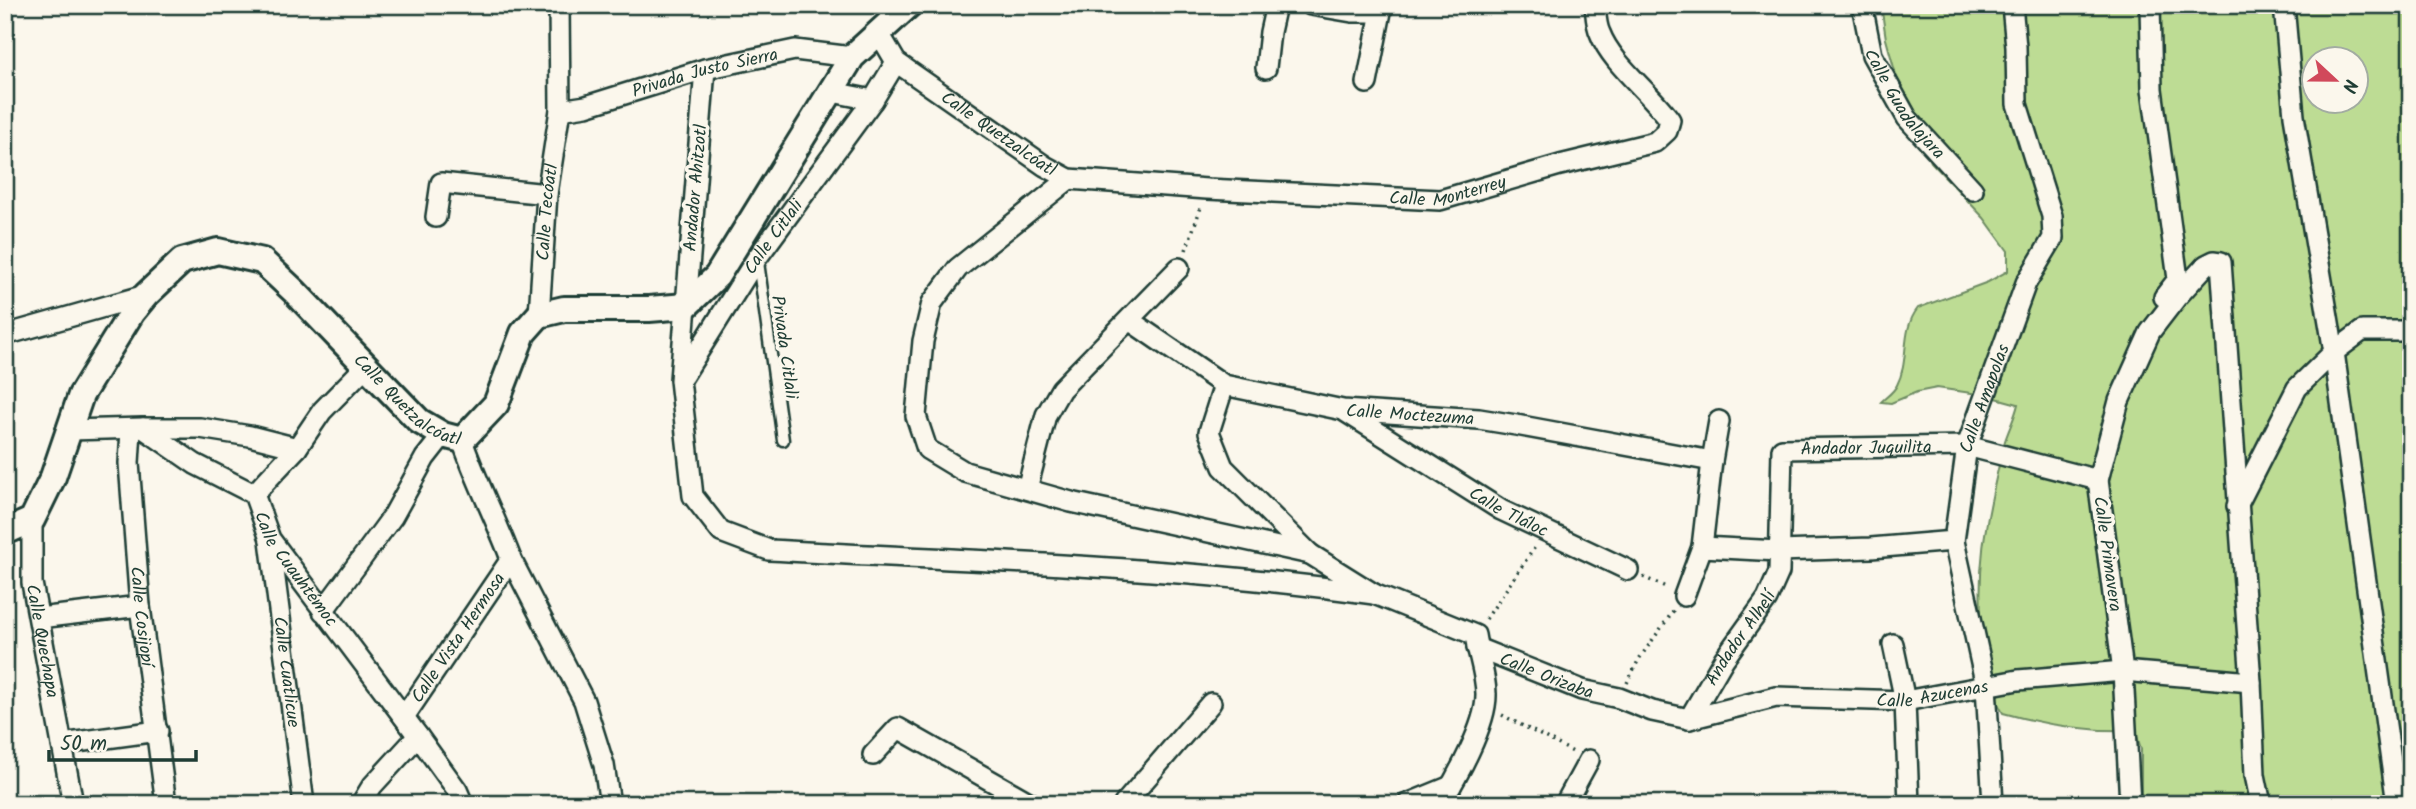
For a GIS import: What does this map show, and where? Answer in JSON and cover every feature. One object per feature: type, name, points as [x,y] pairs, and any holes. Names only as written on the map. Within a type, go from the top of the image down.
[{"type":"street","name":"Calle Tecóatl","points":[[539,315],[547,194],[560,110],[559,5]]},
{"type":"street","points":[[539,315],[564,309],[686,306],[717,276],[852,57],[909,5]]},
{"type":"street","points":[[1266,68],[1276,5]]},
{"type":"street","points":[[1311,5],[1352,12],[1381,12],[1367,83]]},
{"type":"street","name":"Calle Monterrey","points":[[1069,179],[1208,190],[1440,200],[1560,165],[1655,142],[1667,131],[1670,120],[1657,101],[1622,67],[1600,33],[1595,5]]},
{"type":"street","name":"Calle Guadalajara","points":[[1862,5],[1872,55],[1907,118],[1973,190]]},
{"type":"street","name":"Calle Amapolas","points":[[1993,804],[1986,686],[1954,541],[1967,446],[2026,283],[2053,238],[2052,216],[2017,104],[2012,5]]},
{"type":"street","points":[[2150,332],[2155,305],[2174,287],[2178,279],[2152,89],[2151,5]]},
{"type":"street","points":[[2284,5],[2294,116],[2334,352],[2397,804]]},
{"type":"street","points":[[832,92],[873,100],[896,62],[879,33]]},
{"type":"street","name":"Privada Justo Sierra","points":[[560,110],[586,106],[705,69],[795,50],[852,57]]},
{"type":"street","name":"Calle Quetzalcóatl","points":[[896,62],[1045,166],[1069,179],[958,268],[932,303],[923,341],[916,416],[927,449],[965,472],[1071,502],[1310,554],[1374,594]]},
{"type":"street","name":"Andador Ahitzotl","points":[[686,306],[705,69]]},
{"type":"street","name":"Calle Citlali","points":[[680,380],[757,258],[873,100]]},
{"type":"street","points":[[436,217],[441,183],[547,194]]},
{"type":"street","name":"Calle Quetzalcóatl","points":[[32,520],[53,478],[81,395],[132,312],[182,261],[218,251],[262,261],[419,421],[453,438],[496,404],[523,333],[539,315]]},
{"type":"street","name":"Calle Primavera","points":[[2130,804],[2123,671],[2098,480],[2119,401],[2150,332],[2177,297],[2206,265],[2214,261],[2221,262],[2237,507]]},
{"type":"street","points":[[1027,489],[1046,415],[1061,389],[1179,268]]},
{"type":"street","points":[[5,335],[146,295]]},
{"type":"street","points":[[686,306],[680,380],[693,496],[721,532],[769,550],[1152,572],[1291,583],[1374,594]]},
{"type":"street","name":"Calle Moctezuma","points":[[1129,320],[1224,385],[1343,410],[1479,419],[1712,461]]},
{"type":"street","points":[[2261,804],[2255,775],[2251,682],[2237,507],[2297,388],[2334,352],[2361,331],[2411,331]]},
{"type":"street","points":[[254,494],[297,447],[322,411],[366,366]]},
{"type":"street","points":[[1224,385],[1209,432],[1223,467],[1310,554]]},
{"type":"street","name":"Calle Tláloc","points":[[1343,410],[1501,510],[1628,570]]},
{"type":"street","points":[[1684,596],[1702,547],[1719,421]]},
{"type":"street","points":[[69,430],[200,428],[297,447]]},
{"type":"street","name":"Calle Cuauhtémoc","points":[[137,429],[195,464],[254,494],[270,539],[418,736],[457,790],[463,804]]},
{"type":"street","name":"Calle Cosijopí","points":[[137,429],[129,463],[140,606],[166,804]]},
{"type":"street","points":[[323,611],[393,516],[425,458],[453,438]]},
{"type":"street","name":"Calle Vista Hermosa","points":[[404,717],[512,559],[496,517],[453,438]]},
{"type":"street","points":[[1967,446],[2098,480]]},
{"type":"street","name":"Andador Juquilita","points":[[1779,551],[1782,449],[1967,446]]},
{"type":"street","points":[[5,532],[32,520]]},
{"type":"street","name":"Calle Quechapa","points":[[32,520],[33,583],[73,804]]},
{"type":"street","name":"Calle Cuatlicue","points":[[270,539],[304,804]]},
{"type":"street","points":[[1702,547],[1779,551],[1871,548],[1954,541]]},
{"type":"street","name":"Andador Alhelí","points":[[1689,719],[1724,659],[1767,599],[1779,572],[1779,551]]},
{"type":"street","points":[[512,559],[584,701],[604,765],[610,804]]},
{"type":"street","name":"Calle Orizaba","points":[[1374,594],[1582,690],[1619,698]]},
{"type":"street","points":[[39,618],[140,606]]},
{"type":"street","points":[[1440,804],[1478,730],[1485,706],[1486,695],[1476,641]]},
{"type":"street","points":[[1893,644],[1905,701],[1909,804]]},
{"type":"street","name":"Calle Azucenas","points":[[1619,698],[1652,711],[1689,719],[1776,696],[1905,701],[2018,680],[2123,671],[2251,682]]},
{"type":"street","points":[[1124,804],[1211,703]]},
{"type":"street","points":[[873,755],[898,728],[1032,804]]},
{"type":"street","points":[[62,744],[158,731]]},
{"type":"street","points":[[361,804],[372,786],[418,736]]},
{"type":"street","points":[[1566,804],[1589,760]]},
{"type":"street","points":[[1407,804],[1451,786]]},
{"type":"lane","name":"Privada Citlali","points":[[757,258],[783,440]]},
{"type":"path","points":[[1179,268],[1208,190]]},
{"type":"path","points":[[1476,641],[1546,531]]},
{"type":"path","points":[[1619,698],[1639,659],[1684,596],[1628,570]]},
{"type":"path","points":[[1485,706],[1589,760]]},
{"type":"green space","points":[[1881,5],[2411,5],[2411,804],[2141,804],[2141,749],[2135,730],[2068,727],[2003,713],[1993,690],[1985,652],[1980,597],[1981,572],[1992,497],[2004,444],[2018,404],[1985,395],[1937,388],[1917,392],[1891,403],[1881,402],[1894,390],[1901,375],[1909,326],[1918,308],[1988,282],[2008,271],[2008,251],[1984,218],[1931,162],[1896,75],[1886,39]]}]
